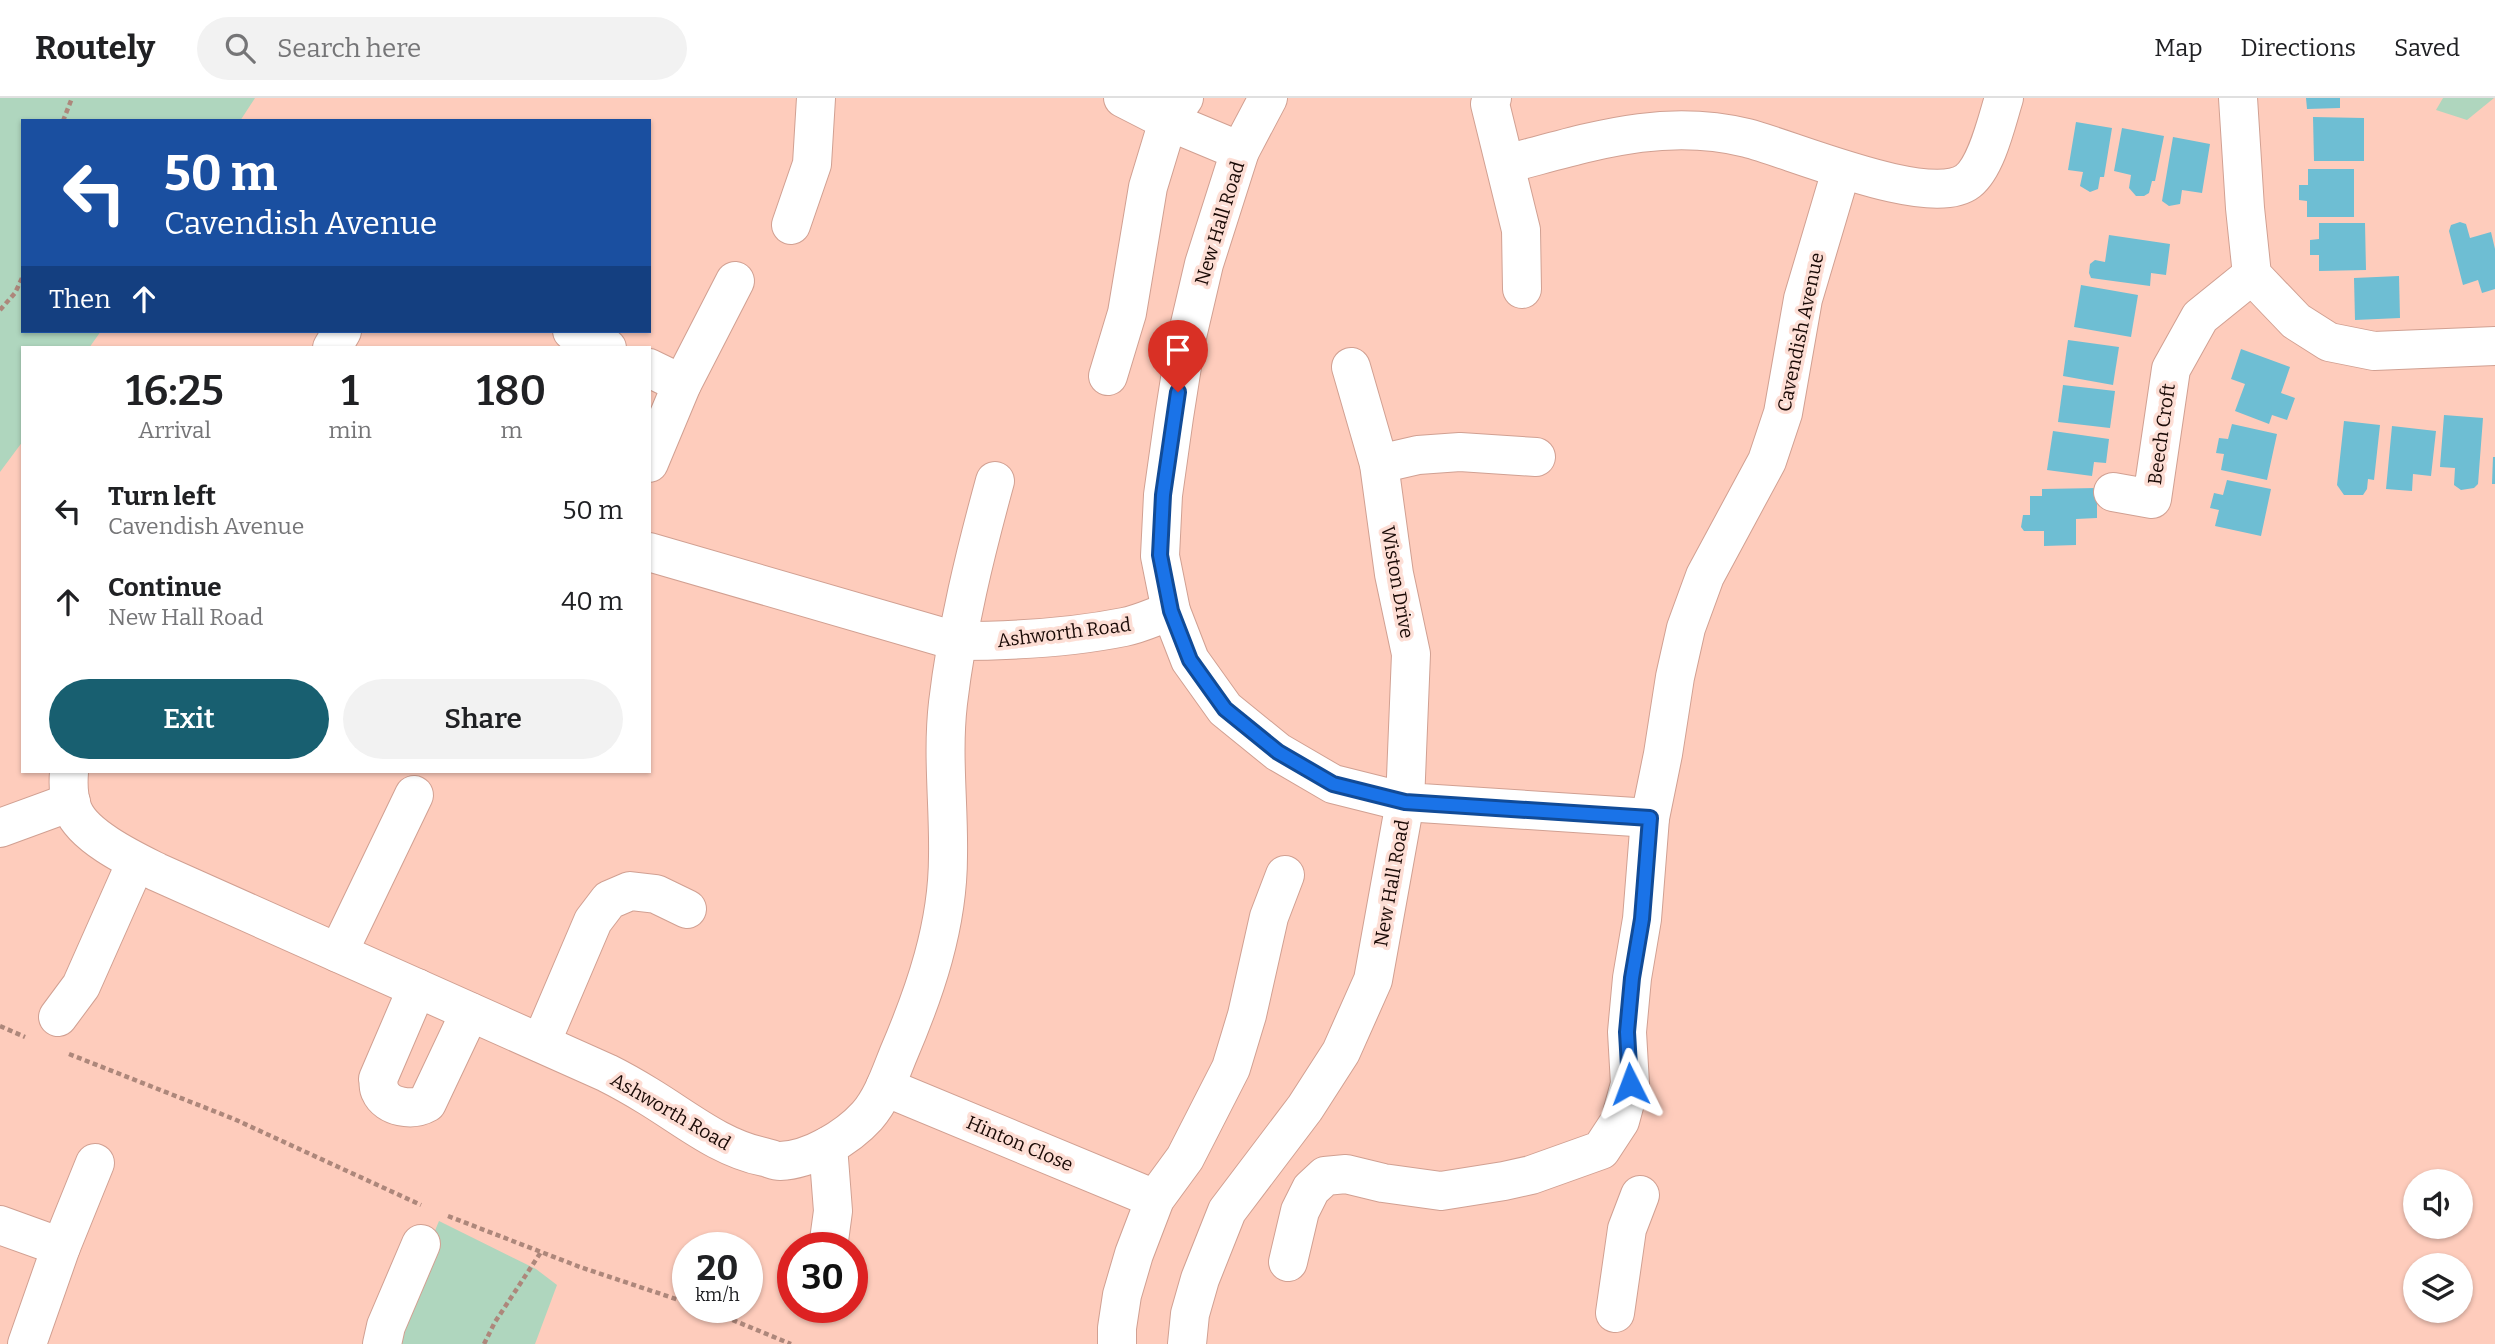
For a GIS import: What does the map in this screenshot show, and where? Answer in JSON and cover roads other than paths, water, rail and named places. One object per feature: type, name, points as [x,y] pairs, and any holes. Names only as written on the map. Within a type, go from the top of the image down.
[{"type":"street","points":[[791,225],[812,164],[816,98]]},
{"type":"street","points":[[1123,98],[1176,109],[1240,152]]},
{"type":"street","name":"New Hall Road","points":[[1186,1344],[1190,1314],[1202,1272],[1227,1211],[1304,1108],[1341,1052],[1373,980],[1405,802],[1333,784],[1278,752],[1225,709],[1190,660],[1171,611],[1160,555],[1163,495],[1174,418],[1186,341],[1204,264],[1240,152],[1268,98]]},
{"type":"street","points":[[1492,98],[1490,104],[1521,230],[1522,289]]},
{"type":"street","points":[[1506,164],[1613,136],[1665,129],[1705,130],[1747,138],[1841,171],[1907,186],[1943,188],[1968,181],[1982,161],[2004,98]]},
{"type":"street","points":[[2238,98],[2252,275],[2296,321],[2329,342],[2374,351],[2495,346]]},
{"type":"street","points":[[1108,376],[1127,313],[1148,187],[1176,109]]},
{"type":"street","name":"Cavendish Avenue","points":[[1601,1150],[1619,1121],[1630,1084],[1627,1032],[1632,978],[1642,919],[1650,818],[1686,628],[1705,576],[1767,461],[1783,413],[1803,299],[1841,171]]},
{"type":"street","name":"Beech Croft","points":[[2113,492],[2151,499],[2171,369],[2200,317],[2252,275]]},
{"type":"street","points":[[651,453],[666,376],[711,330],[735,281]]},
{"type":"street","points":[[576,333],[603,346]]},
{"type":"street","name":"Wiston Drive","points":[[1352,367],[1379,464],[1394,574],[1411,654],[1405,802]]},
{"type":"street","points":[[1379,464],[1460,452],[1536,457]]},
{"type":"street","points":[[956,641],[974,557],[995,481]]},
{"type":"street","name":"Ashworth Road","points":[[651,553],[956,641],[1006,641],[1059,636],[1127,626],[1171,611]]},
{"type":"street","name":"Ashworth Road","points":[[70,787],[74,814],[114,851],[607,1073],[647,1095],[721,1143],[748,1154],[780,1161],[811,1153],[844,1138],[869,1114],[885,1087],[923,995],[941,928],[948,858],[944,775],[947,707],[956,641]]},
{"type":"street","points":[[0,828],[70,787]]},
{"type":"street","points":[[338,953],[414,795]]},
{"type":"street","points":[[1405,802],[1650,818]]},
{"type":"street","points":[[62,1035],[136,862]]},
{"type":"street","points":[[1117,1344],[1122,1295],[1134,1254],[1155,1199],[1185,1158],[1231,1068],[1247,1015],[1269,917],[1285,875]]},
{"type":"street","points":[[541,1043],[593,921],[609,900],[631,891],[656,894],[687,909]]},
{"type":"street","points":[[417,988],[378,1079],[380,1092],[390,1102],[405,1108],[419,1108],[427,1103],[470,1012]]},
{"type":"street","name":"Hinton Close","points":[[885,1087],[1155,1199]]},
{"type":"street","points":[[828,1146],[833,1211],[830,1232]]},
{"type":"street","points":[[1288,1262],[1300,1211],[1311,1189],[1325,1176],[1346,1174],[1383,1184],[1441,1191],[1531,1175],[1601,1150],[1644,1200],[1627,1229],[1615,1313]]},
{"type":"street","points":[[27,1344],[61,1247],[95,1163]]},
{"type":"street","points":[[0,1225],[61,1247]]},
{"type":"street","points":[[382,1344],[386,1326],[421,1244]]}]
